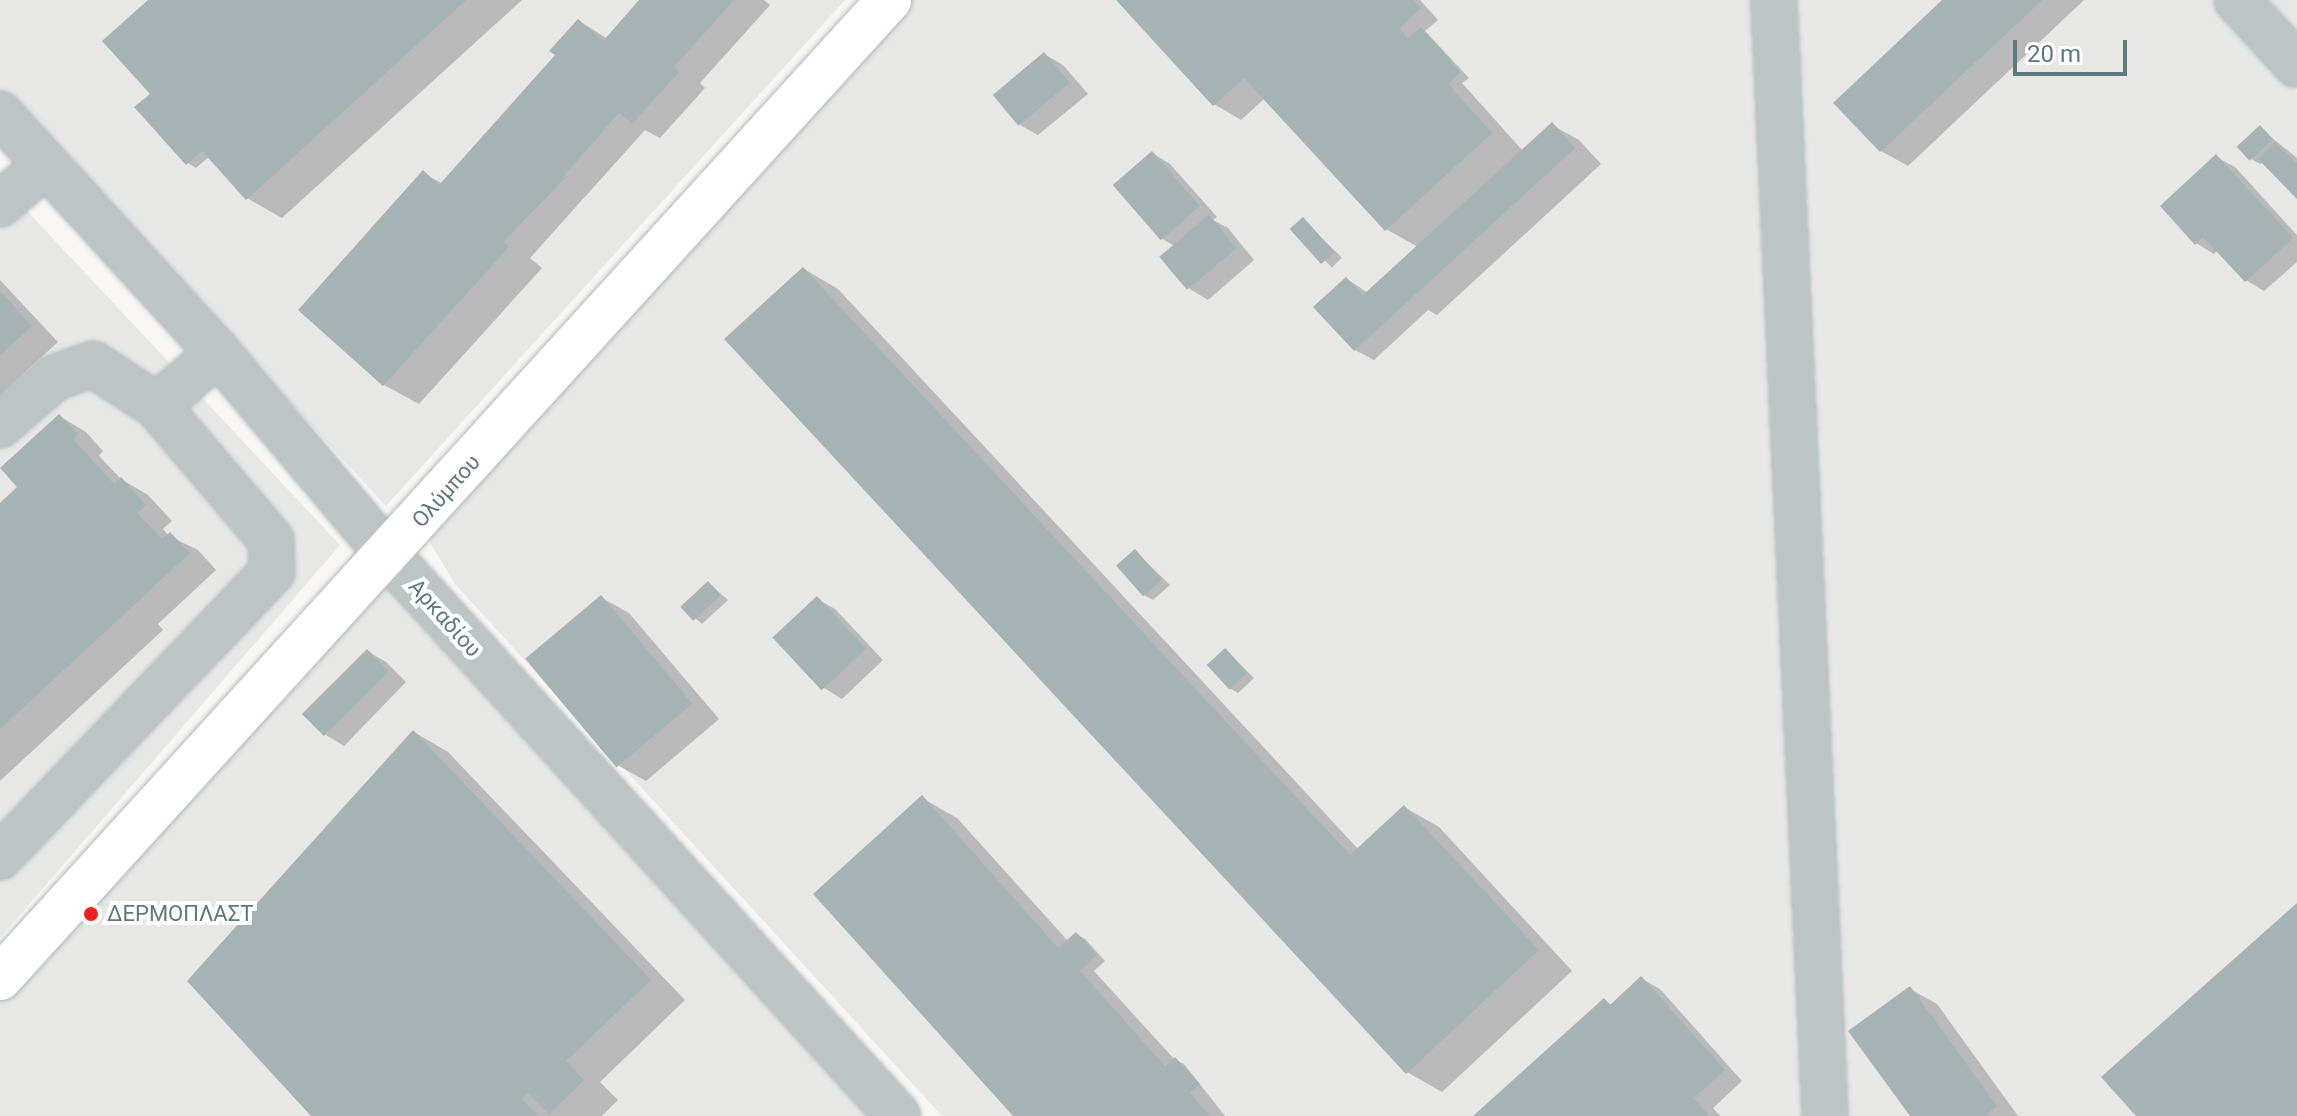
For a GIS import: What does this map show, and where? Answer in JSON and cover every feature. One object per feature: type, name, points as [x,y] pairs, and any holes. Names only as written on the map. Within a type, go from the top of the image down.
[{"type":"main road","name":"Ολύμπου","points":[[0,978],[388,555],[889,0]]},
{"type":"street","points":[[1774,0],[1825,1116]]},
{"type":"street","points":[[2237,0],[2297,65]]},
{"type":"street","name":"Αρκαδίου","points":[[0,114],[218,353],[388,555],[898,1116]]},
{"type":"street","points":[[0,204],[46,165]]},
{"type":"street","points":[[157,406],[218,353]]},
{"type":"street","points":[[0,425],[54,378],[93,364],[157,406],[271,540],[272,572],[0,857]]},
{"type":"shaded area","points":[[0,0],[845,0],[386,506],[0,91]]},
{"type":"shaded area","points":[[904,0],[2213,0],[2297,93],[2297,1116],[942,1116],[455,584],[431,544],[430,528]]},
{"type":"shaded area","points":[[2270,0],[2297,0],[2297,35]]},
{"type":"shaded area","points":[[0,182],[340,545],[0,938]]},
{"type":"shaded area","points":[[383,582],[398,584],[883,1116],[0,1116],[0,1003]]},
{"type":"building","points":[[148,0],[466,0],[246,200],[202,151],[186,165],[134,107],[150,94],[102,41]]},
{"type":"building","points":[[639,0],[734,0],[674,67],[679,72],[632,124],[619,113],[562,178],[568,175],[503,242],[509,247],[383,386],[298,310],[423,170],[439,185],[555,55],[549,51],[578,19],[603,41]]},
{"type":"building","points":[[1116,0],[1414,0],[1421,8],[1399,28],[1408,39],[1421,27],[1461,72],[1448,84],[1492,133],[1385,231],[1244,78],[1213,106]]},
{"type":"building","points":[[1942,0],[2042,0],[1880,152],[1833,103]]},
{"type":"building","points":[[1044,52],[1070,83],[1018,126],[993,95]]},
{"type":"building","points":[[1552,122],[1575,148],[1354,351],[1313,307],[1346,277],[1363,295]]},
{"type":"building","points":[[2260,125],[2273,139],[2250,161],[2237,147]]},
{"type":"building","points":[[2275,142],[2297,163],[2297,199],[2258,159]]},
{"type":"building","points":[[1152,151],[1200,206],[1161,240],[1113,185]]},
{"type":"building","points":[[2216,154],[2293,238],[2245,282],[2203,237],[2195,245],[2160,206]]},
{"type":"building","points":[[1209,215],[1237,248],[1187,290],[1159,257]]},
{"type":"building","points":[[1303,217],[1334,252],[1321,264],[1290,229]]},
{"type":"building","points":[[803,267],[1350,855],[1404,805],[1539,950],[1406,1074],[724,339]]},
{"type":"building","points":[[0,291],[32,326],[0,355]]},
{"type":"building","points":[[59,414],[78,434],[73,439],[114,484],[121,477],[146,505],[137,513],[162,539],[170,532],[190,553],[0,729],[0,503],[17,487],[0,468]]},
{"type":"building","points":[[1135,549],[1162,580],[1143,596],[1116,565]]},
{"type":"building","points":[[708,581],[721,595],[693,621],[680,607]]},
{"type":"building","points":[[601,595],[692,704],[616,767],[525,659]]},
{"type":"building","points":[[817,596],[866,649],[821,690],[772,638]]},
{"type":"building","points":[[1225,648],[1248,672],[1229,689],[1207,665]]},
{"type":"building","points":[[367,649],[389,671],[324,736],[302,714]]},
{"type":"building","points":[[413,730],[651,980],[566,1061],[584,1080],[549,1114],[528,1093],[522,1099],[539,1116],[311,1116],[187,981]]},
{"type":"building","points":[[922,795],[1058,948],[1076,932],[1097,955],[1080,971],[1165,1066],[1175,1057],[1200,1084],[1190,1093],[1210,1116],[1013,1116],[813,894]]},
{"type":"building","points":[[2297,903],[2297,1116],[2136,1116],[2101,1077]]},
{"type":"building","points":[[1641,976],[1725,1070],[1694,1098],[1709,1116],[1473,1116],[1604,998],[1610,1005]]},
{"type":"building","points":[[1910,986],[1997,1106],[1985,1116],[1910,1116],[1848,1031]]},
{"type":"place","name":"ΔΕΡΜΟΠΛΑΣΤ","points":[[91,914]]}]
